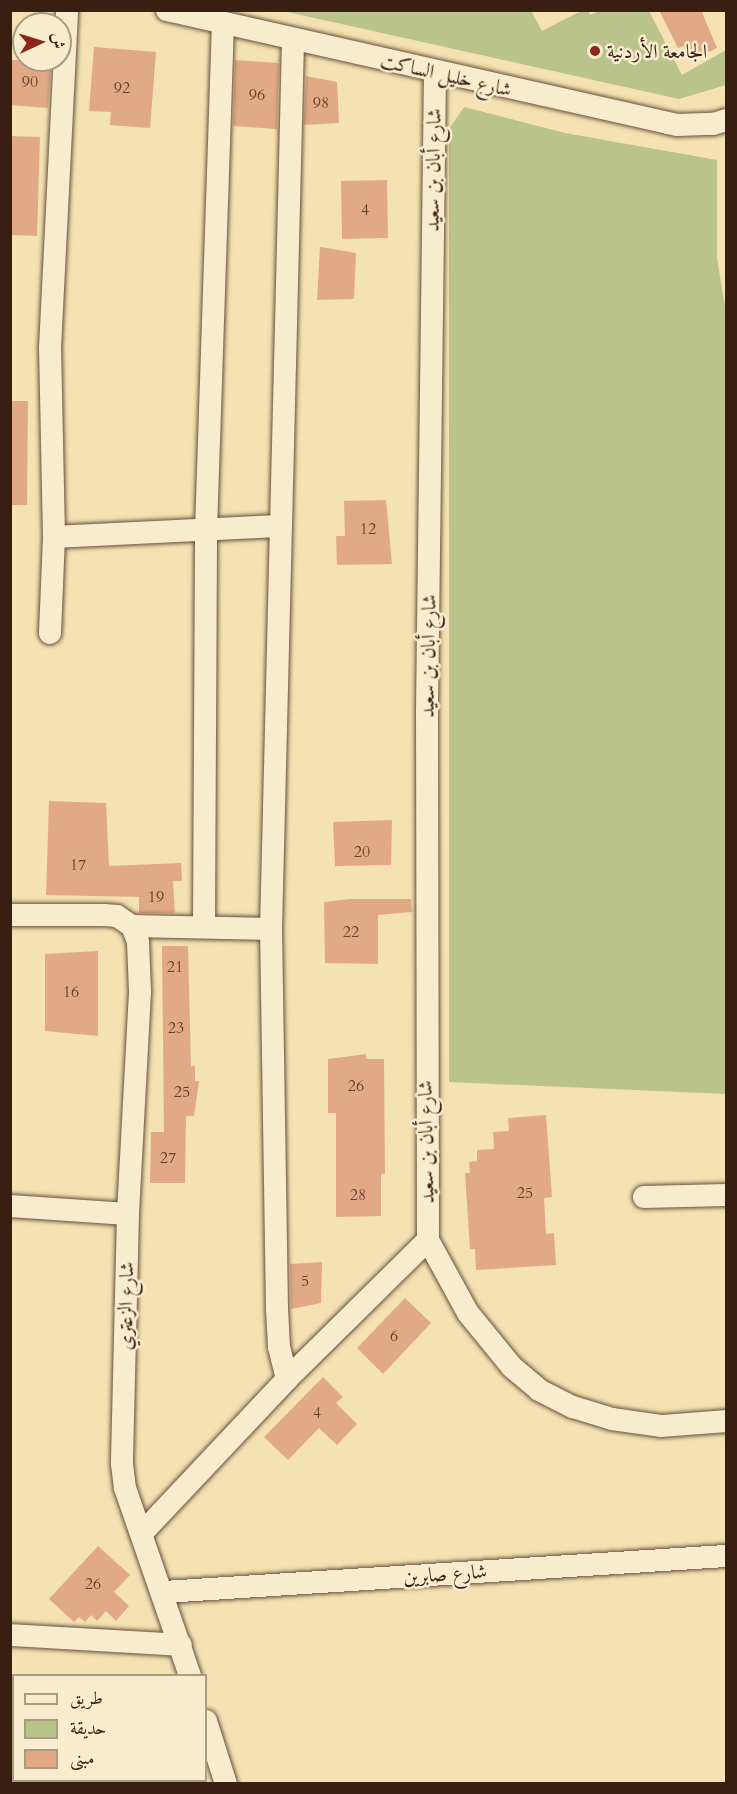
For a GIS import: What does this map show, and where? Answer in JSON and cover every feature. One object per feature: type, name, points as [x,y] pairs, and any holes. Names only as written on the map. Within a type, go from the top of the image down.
[{"type":"street","points":[[50,633],[54,537],[50,348],[67,10]]},
{"type":"street","name":"شارع خليل الساكت","points":[[167,10],[435,73],[677,125],[713,124],[726,120]]},
{"type":"street","points":[[204,925],[206,530],[223,23]]},
{"type":"street","points":[[287,1379],[279,1347],[277,1309],[271,929],[279,526],[293,39]]},
{"type":"street","name":"شارع أبان بن سعيد","points":[[428,1240],[427,737],[435,73]]},
{"type":"street","points":[[54,537],[279,526]]},
{"type":"street","points":[[10,915],[117,916],[132,926],[204,925],[271,929]]},
{"type":"street","name":"شارع الزعتري","points":[[132,926],[138,942],[140,992],[128,1214],[122,1464],[125,1488],[164,1592],[189,1674]]},
{"type":"street","points":[[644,1197],[726,1195]]},
{"type":"street","points":[[10,1206],[128,1214]]},
{"type":"street","points":[[143,1532],[287,1379],[428,1240],[468,1313],[512,1367],[538,1389],[573,1407],[612,1419],[661,1426],[726,1421]]},
{"type":"street","name":"شارع صابرين","points":[[164,1592],[726,1556]]},
{"type":"street","points":[[10,1635],[181,1645]]},
{"type":"street","points":[[207,1724],[226,1784]]},
{"type":"green space","name":"الجامعة الأردنية","points":[[283,11],[531,11],[542,31],[581,11],[588,11],[590,15],[600,11],[649,11],[682,75],[726,50],[726,85],[679,99]]},
{"type":"green space","points":[[464,107],[565,133],[717,160],[717,258],[726,313],[726,1094],[449,1082],[449,129]]},
{"type":"building","points":[[659,10],[701,10],[717,48],[690,61],[683,46],[678,48]]},
{"type":"building","points":[[94,47],[156,52],[150,128],[110,125],[111,112],[89,111]]},
{"type":"building","points":[[10,60],[12,60],[12,72],[50,72],[48,108],[10,105]]},
{"type":"building","points":[[235,60],[279,63],[277,129],[233,126]]},
{"type":"building","points":[[306,76],[337,82],[339,123],[304,125]]},
{"type":"building","points":[[10,136],[40,137],[37,236],[10,235]]},
{"type":"building","points":[[387,180],[388,238],[342,239],[341,181]]},
{"type":"building","points":[[320,247],[356,253],[354,299],[317,300]]},
{"type":"building","points":[[10,401],[28,401],[27,505],[10,505]]},
{"type":"building","points":[[386,500],[392,564],[337,565],[336,536],[345,536],[344,501]]},
{"type":"building","points":[[49,801],[106,803],[109,866],[181,863],[182,881],[173,881],[175,913],[139,913],[139,897],[46,895]]},
{"type":"building","points":[[392,820],[391,865],[335,866],[333,822]]},
{"type":"building","points":[[350,899],[411,899],[412,912],[378,915],[378,964],[325,963],[324,902]]},
{"type":"building","points":[[162,946],[188,946],[191,1066],[195,1066],[195,1081],[199,1081],[194,1116],[186,1116],[185,1183],[150,1183],[151,1132],[164,1132]]},
{"type":"building","points":[[98,951],[98,1036],[45,1031],[45,954]]},
{"type":"building","points":[[366,1054],[366,1059],[384,1059],[385,1174],[381,1174],[381,1216],[336,1217],[336,1113],[328,1113],[328,1059]]},
{"type":"building","points":[[546,1115],[552,1197],[544,1198],[546,1234],[554,1233],[556,1265],[476,1270],[475,1249],[470,1249],[465,1173],[470,1173],[469,1162],[477,1161],[477,1150],[494,1149],[493,1132],[509,1131],[508,1118]]},
{"type":"building","points":[[322,1262],[321,1303],[291,1309],[290,1264]]},
{"type":"building","points":[[405,1298],[431,1323],[383,1374],[357,1348]]},
{"type":"building","points":[[323,1377],[343,1397],[336,1403],[357,1424],[337,1445],[319,1428],[288,1460],[264,1437]]},
{"type":"building","points":[[98,1546],[130,1575],[114,1592],[129,1606],[116,1621],[106,1611],[97,1621],[91,1615],[85,1622],[79,1617],[74,1622],[49,1599]]},
{"type":"place","name":"الجامعة الأردنية","points":[[595,51]]}]
